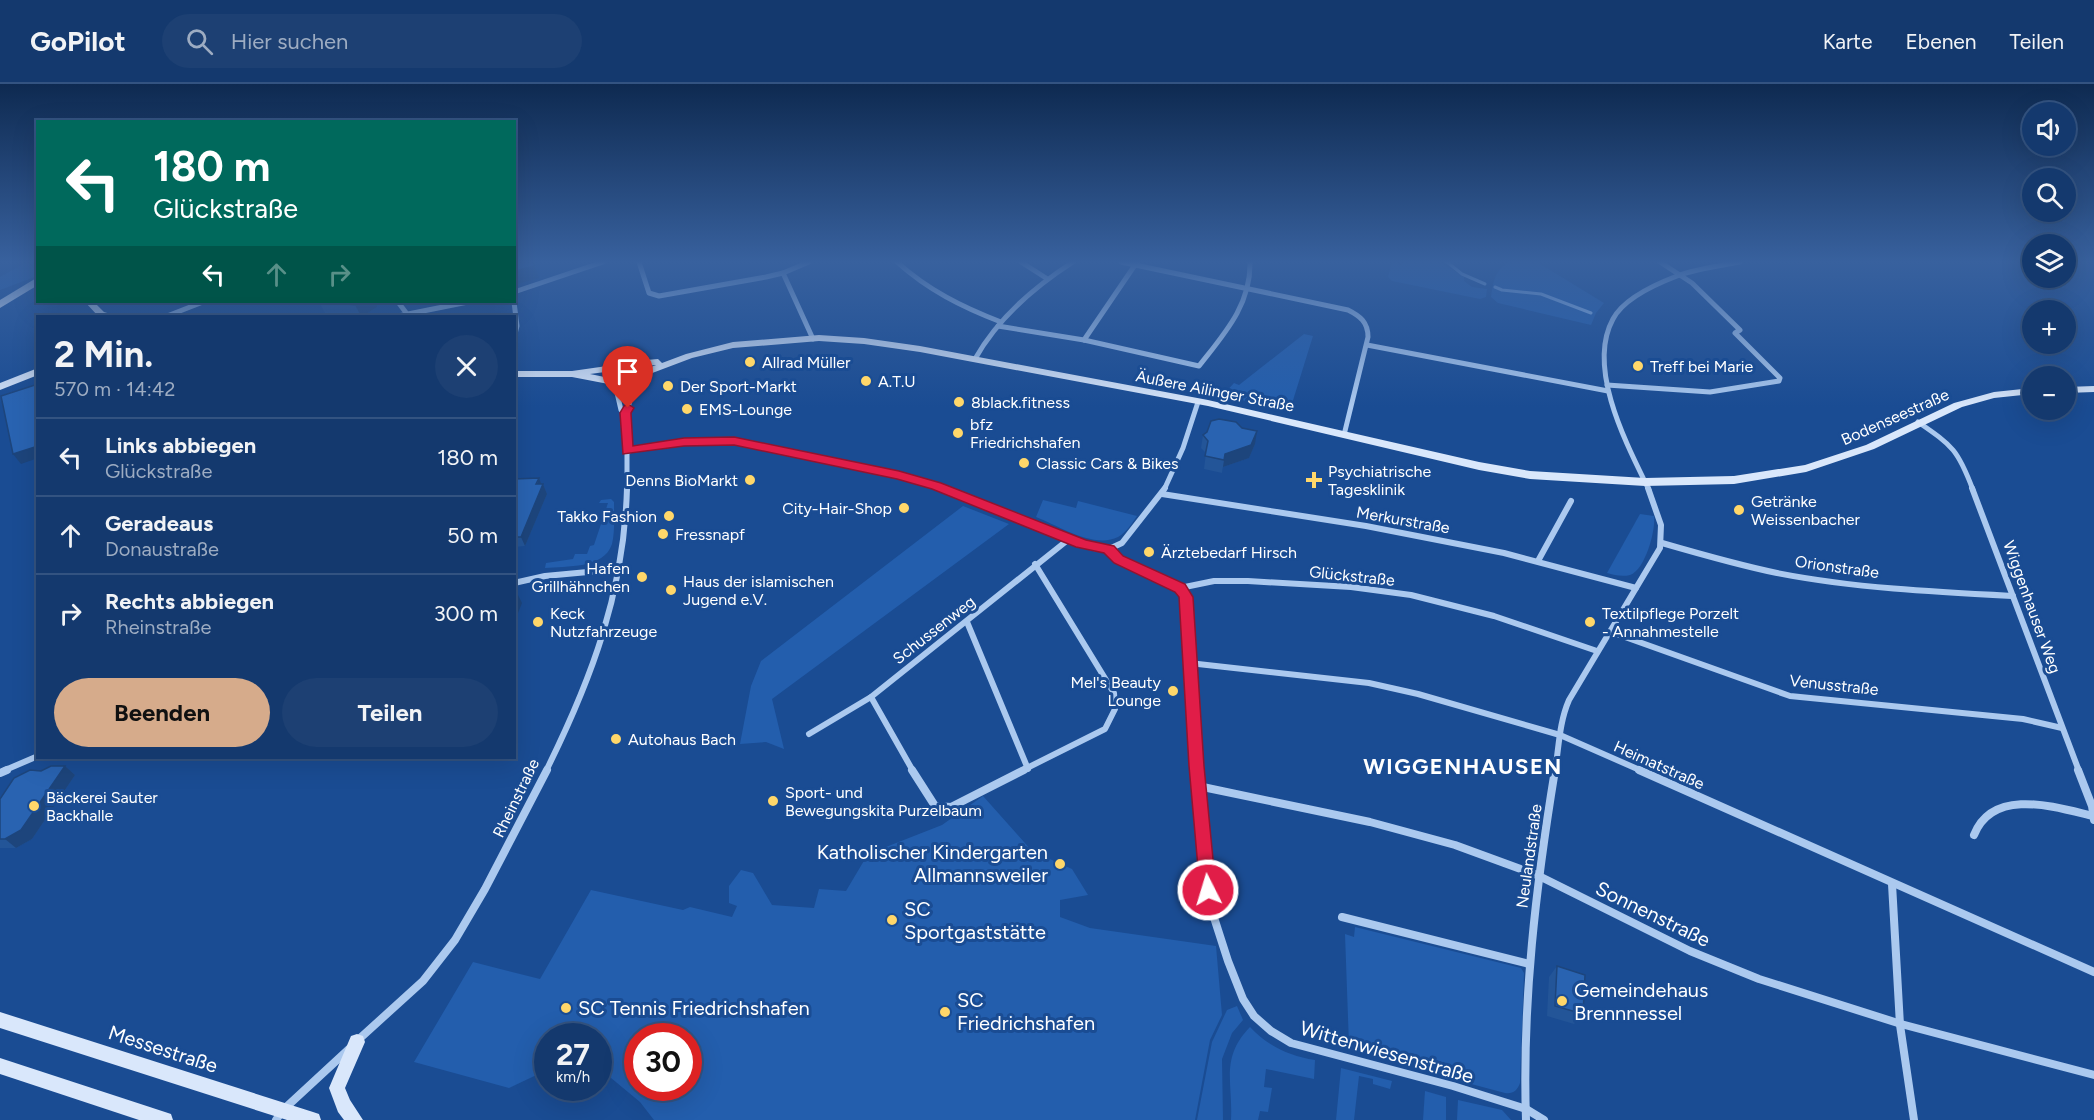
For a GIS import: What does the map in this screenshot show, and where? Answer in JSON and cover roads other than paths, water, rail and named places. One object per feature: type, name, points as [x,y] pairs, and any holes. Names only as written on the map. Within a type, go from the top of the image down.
[{"type":"main road","name":"Äußere Ailinger Straße","points":[[689,357],[732,345],[813,339],[864,341],[975,359],[1198,402],[1410,452],[1530,475],[1645,482],[1734,480]]},
{"type":"main road","points":[[516,374],[572,374],[613,368],[622,364],[635,365],[689,357]]},
{"type":"main road","points":[[572,374],[612,382],[636,378],[689,357]]},
{"type":"main road","points":[[635,365],[640,370],[636,378]]},
{"type":"main road","points":[[612,382],[607,375],[613,368]]},
{"type":"main road","points":[[0,387],[36,372]]},
{"type":"main road","points":[[2076,390],[2094,389]]},
{"type":"main road","name":"Bodenseestraße","points":[[1734,480],[1806,468],[1870,447],[1918,422],[1958,405],[1994,395],[2022,392]]},
{"type":"main road","name":"Messestraße","points":[[0,1020],[280,1115],[313,1120]]},
{"type":"main road","points":[[355,1120],[344,1106],[337,1088],[357,1042]]},
{"type":"main road","points":[[0,1066],[165,1120]]},
{"type":"street","points":[[404,310],[407,314]]},
{"type":"street","points":[[402,315],[423,310]]},
{"type":"street","points":[[800,310],[813,339]]},
{"type":"street","points":[[969,310],[999,324],[1084,340],[1199,366],[1240,310]]},
{"type":"street","points":[[975,359],[999,324],[1013,310]]},
{"type":"street","points":[[1084,340],[1104,310]]},
{"type":"street","points":[[1344,435],[1367,345],[1368,329],[1360,316],[1349,310]]},
{"type":"street","points":[[1619,310],[1612,318],[1607,329],[1605,357],[1608,388],[1624,439],[1645,482],[1660,522],[1662,543]]},
{"type":"street","points":[[1367,345],[1608,388],[1710,392],[1779,381],[1780,378],[1735,333],[1740,330],[1720,310]]},
{"type":"street","name":"Rheinstraße","points":[[280,1115],[431,973],[467,924],[590,677],[611,612],[620,569],[625,532],[628,451],[626,413],[636,378]]},
{"type":"street","name":"Rheinstraße","points":[[612,382],[621,410],[626,413]]},
{"type":"street","points":[[628,451],[684,442],[734,441],[805,454],[937,486],[1093,548],[1109,549],[1122,543],[1162,494],[1183,448],[1198,402]]},
{"type":"street","name":"Wiggenhauser Weg","points":[[1918,422],[1949,443],[1962,461],[2092,806],[2094,818]]},
{"type":"street","name":"Merkurstraße","points":[[1162,494],[1366,526],[1538,561],[1636,588]]},
{"type":"street","points":[[1538,561],[1571,501]]},
{"type":"street","name":"Schussenweg","points":[[809,734],[871,697],[1069,539]]},
{"type":"street","name":"Orionstraße","points":[[1662,543],[1746,567],[1826,581],[1920,591],[2013,596]]},
{"type":"street","name":"Neulandstraße","points":[[1526,1120],[1529,964],[1537,875],[1560,735],[1559,726],[1566,708],[1597,651],[1611,632],[1662,543]]},
{"type":"street","points":[[1109,549],[1118,560],[1180,588]]},
{"type":"street","points":[[871,697],[901,752],[935,806],[951,807],[1105,729],[1115,709],[1113,693],[1035,564]]},
{"type":"street","points":[[516,583],[545,576],[620,569]]},
{"type":"street","name":"Glückstraße","points":[[1180,588],[1200,581],[1284,583],[1333,586],[1429,599],[1500,619],[1597,651]]},
{"type":"street","name":"Wittenwiesenstraße","points":[[1180,588],[1186,597],[1198,786],[1209,902],[1228,962],[1254,1016],[1271,1031],[1291,1043],[1376,1065],[1526,1109],[1544,1120]]},
{"type":"street","points":[[967,622],[1028,770]]},
{"type":"street","name":"Venusstraße","points":[[1611,632],[1790,696],[2023,719],[2062,728]]},
{"type":"street","name":"Heimatstraße","points":[[1189,663],[1369,683],[1418,694],[1560,735],[2094,972]]},
{"type":"street","points":[[0,773],[36,757]]},
{"type":"street","name":"Sonnenstraße","points":[[1198,786],[1367,820],[1452,845],[1537,875],[1711,961],[1900,1025],[2094,1075]]},
{"type":"street","points":[[1974,835],[1981,819],[2000,808],[2035,804],[2094,818]]},
{"type":"street","points":[[1892,884],[1900,1025],[1914,1120]]},
{"type":"street","points":[[1342,917],[1529,964]]},
{"type":"waterway","points":[[1584,310],[1591,313]]},
{"type":"place","name":"Allrad Müller","points":[[750,362]]},
{"type":"place","name":"Treff bei Marie","points":[[1638,366]]},
{"type":"place","name":"A.T.U","points":[[866,381]]},
{"type":"place","name":"Der Sport-Markt","points":[[668,386]]},
{"type":"place","name":"8black.fitness","points":[[959,402]]},
{"type":"place","name":"EMS-Lounge","points":[[687,409]]},
{"type":"place","name":"bfz Friedrichshafen","points":[[958,433]]},
{"type":"place","name":"Classic Cars & Bikes","points":[[1024,463]]},
{"type":"place","name":"Denns BioMarkt","points":[[750,480]]},
{"type":"place","name":"Psychiatrische Tagesklinik","points":[[1314,480]]},
{"type":"place","name":"City-Hair-Shop","points":[[904,508]]},
{"type":"place","name":"Getränke Weissenbacher","points":[[1739,510]]},
{"type":"place","name":"Takko Fashion","points":[[669,516]]},
{"type":"place","name":"Fressnapf","points":[[663,534]]},
{"type":"place","name":"Ärztebedarf Hirsch","points":[[1149,552]]},
{"type":"place","name":"Hafen Grillhähnchen","points":[[642,577]]},
{"type":"place","name":"Haus der islamischen Jugend e.V.","points":[[671,590]]},
{"type":"place","name":"Keck Nutzfahrzeuge","points":[[538,622]]},
{"type":"place","name":"Textilpflege Porzelt - Annahmestelle","points":[[1590,622]]},
{"type":"place","name":"Mel's Beauty Lounge","points":[[1173,691]]},
{"type":"place","name":"Autohaus Bach","points":[[616,739]]},
{"type":"place","name":"Sport- und Bewegungskita Purzelbaum","points":[[773,801]]},
{"type":"place","name":"Bäckerei Sauter Backhalle","points":[[34,806]]},
{"type":"place","name":"Katholischer Kindergarten Allmannsweiler","points":[[1060,864]]},
{"type":"place","name":"SC Sportgaststätte","points":[[892,920]]},
{"type":"place","name":"Gemeindehaus Brennnessel","points":[[1562,1001]]},
{"type":"place","name":"SC Tennis Friedrichshafen","points":[[566,1008]]},
{"type":"place","name":"SC Friedrichshafen","points":[[945,1012]]},
{"type":"district","name":"WIGGENHAUSEN","points":[[1463,766]]}]
